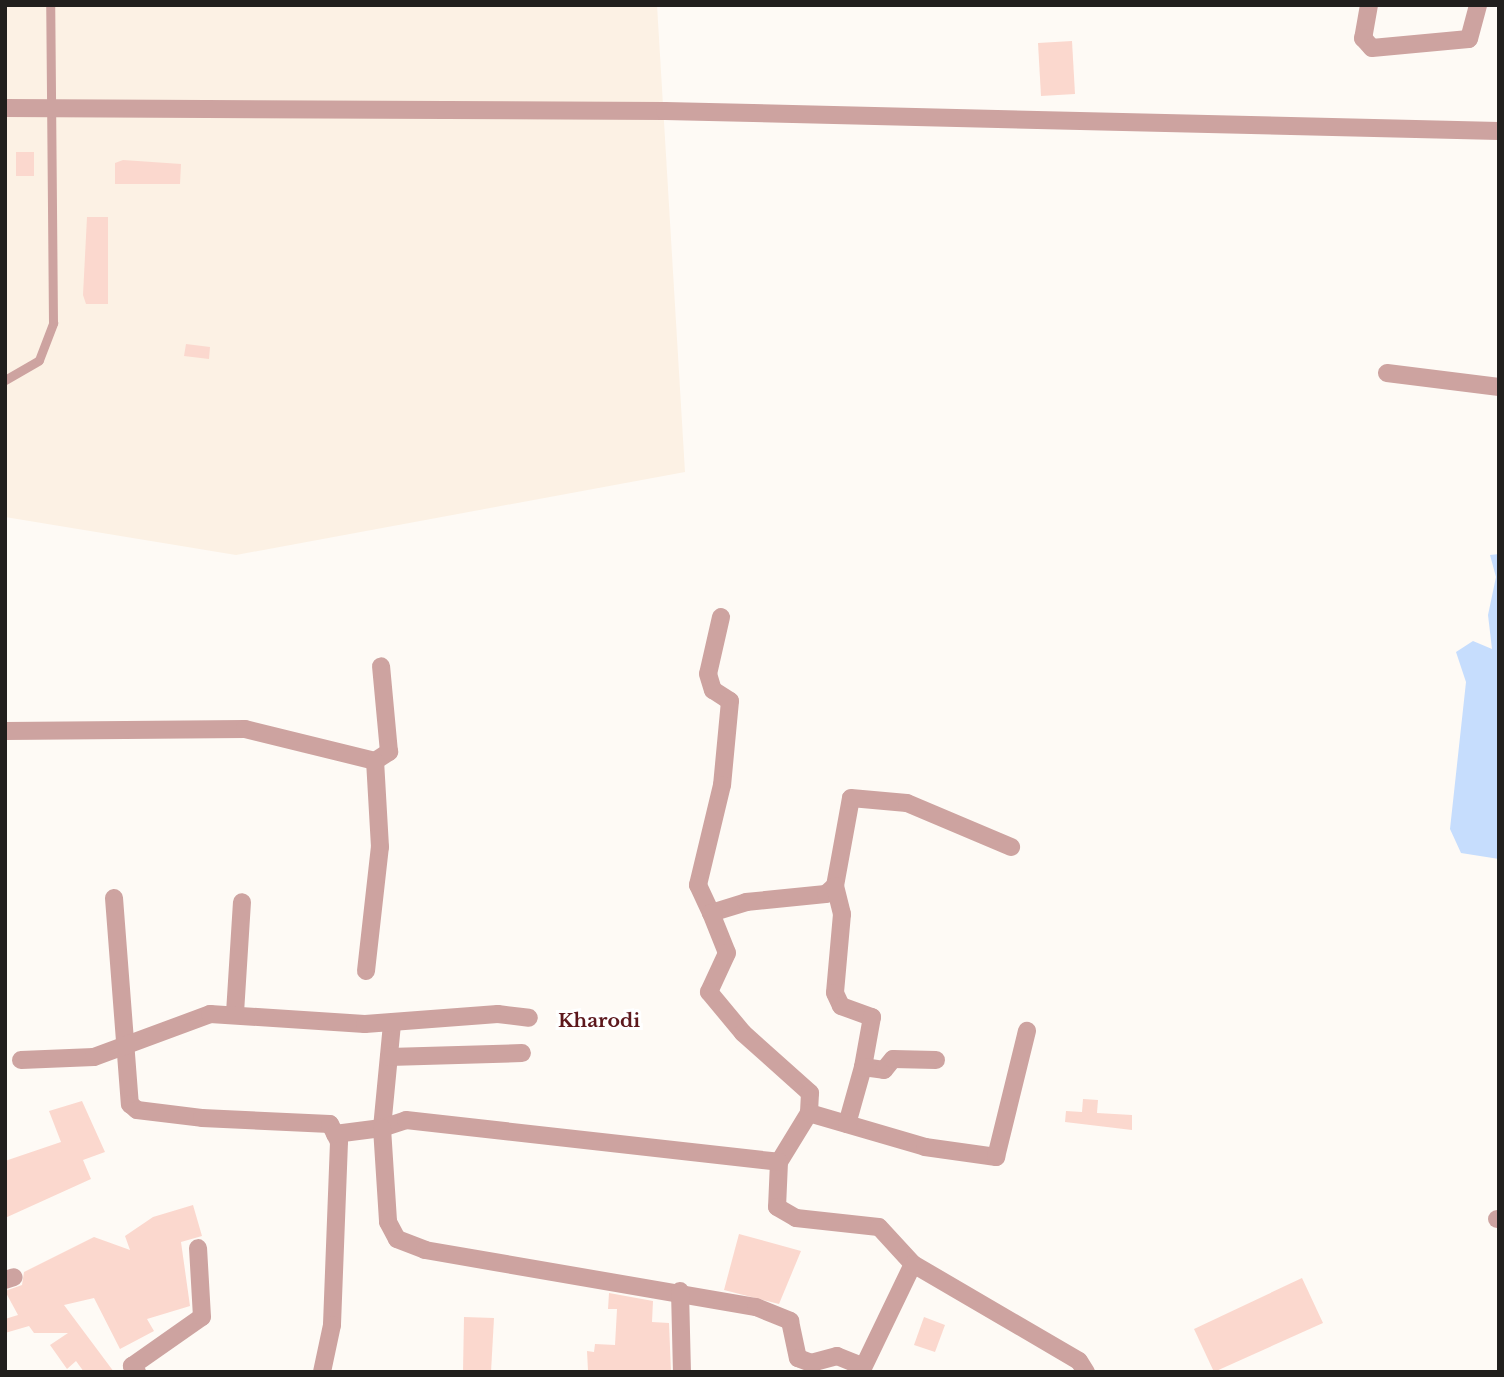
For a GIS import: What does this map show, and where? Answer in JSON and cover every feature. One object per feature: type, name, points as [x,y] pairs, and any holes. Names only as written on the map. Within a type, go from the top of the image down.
[{"type":"street","points":[[1369,5],[1363,38],[1372,48],[1469,39],[1478,5]]},
{"type":"street","points":[[5,108],[665,111],[1499,131]]},
{"type":"street","points":[[1387,373],[1499,387]]},
{"type":"street","points":[[721,617],[708,674],[713,690],[730,701],[722,785],[698,886],[727,953],[709,992],[743,1033],[810,1093],[809,1113],[779,1162],[777,1207],[786,1215],[879,1227],[913,1264],[1079,1361],[1086,1372]]},
{"type":"street","points":[[5,731],[245,729],[375,761],[389,752],[381,666]]},
{"type":"street","points":[[366,971],[380,846],[375,761]]},
{"type":"street","points":[[846,1125],[863,1067],[872,1017],[841,1006],[835,993],[842,914],[835,886],[851,799],[907,803],[1011,847]]},
{"type":"street","points":[[711,914],[746,902],[826,894],[835,886]]},
{"type":"street","points":[[114,898],[121,1045],[137,1110],[330,1124],[335,1134],[332,1325],[322,1372]]},
{"type":"street","points":[[234,1013],[242,902]]},
{"type":"street","points":[[21,1060],[94,1057],[185,1019],[234,1013],[391,1024],[498,1014],[528,1018]]},
{"type":"street","points":[[391,1024],[382,1128],[388,1222],[397,1238],[425,1250],[680,1291],[774,1312],[790,1321],[799,1358],[811,1363],[837,1356],[861,1369],[913,1264]]},
{"type":"street","points":[[809,1113],[925,1147],[996,1157],[1027,1031]]},
{"type":"street","points":[[389,1057],[522,1053]]},
{"type":"street","points":[[863,1067],[884,1070],[893,1059],[936,1060]]},
{"type":"street","points":[[335,1134],[382,1128],[406,1120],[779,1162]]},
{"type":"street","points":[[137,1372],[132,1366],[202,1317],[198,1248]]},
{"type":"street","points":[[680,1291],[682,1372]]},
{"type":"lane","points":[[5,380],[39,360],[54,323],[50,5]]},
{"type":"shaded area","points":[[5,5],[657,5],[685,472],[236,555],[5,517]]},
{"type":"water","points":[[1499,554],[1499,859],[1461,853],[1450,829],[1466,682],[1456,652],[1473,641],[1492,649],[1488,615],[1496,577],[1490,555]]},
{"type":"building","points":[[1072,41],[1075,94],[1041,96],[1038,43]]},
{"type":"building","points":[[16,152],[34,152],[34,176],[16,176]]},
{"type":"building","points":[[123,160],[181,164],[180,184],[115,184],[115,163]]},
{"type":"building","points":[[87,217],[108,217],[108,304],[86,304],[83,295]]},
{"type":"building","points":[[186,344],[210,347],[209,359],[184,356]]},
{"type":"building","points":[[1083,1099],[1098,1100],[1097,1113],[1132,1115],[1132,1130],[1065,1122],[1066,1111],[1082,1112]]},
{"type":"building","points":[[82,1101],[105,1152],[83,1160],[91,1179],[5,1218],[5,1161],[61,1142],[49,1111]]},
{"type":"building","points":[[193,1205],[202,1236],[181,1242],[190,1306],[147,1319],[154,1331],[120,1349],[94,1298],[64,1305],[114,1372],[84,1372],[76,1361],[67,1369],[50,1345],[68,1333],[34,1333],[29,1326],[5,1333],[5,1319],[18,1315],[5,1291],[22,1285],[24,1272],[94,1237],[130,1250],[125,1236],[153,1217]]},
{"type":"building","points":[[739,1234],[801,1251],[779,1304],[724,1290]]},
{"type":"building","points":[[1302,1278],[1323,1323],[1214,1372],[1194,1329]]},
{"type":"building","points":[[609,1293],[653,1301],[652,1322],[669,1323],[671,1372],[588,1371],[587,1351],[594,1352],[595,1344],[615,1345],[617,1309],[608,1309]]},
{"type":"building","points":[[464,1317],[494,1318],[491,1372],[463,1372]]},
{"type":"building","points":[[924,1317],[945,1325],[935,1352],[914,1345]]},
{"type":"district","name":"Kharodi","points":[[599,1021]]}]
